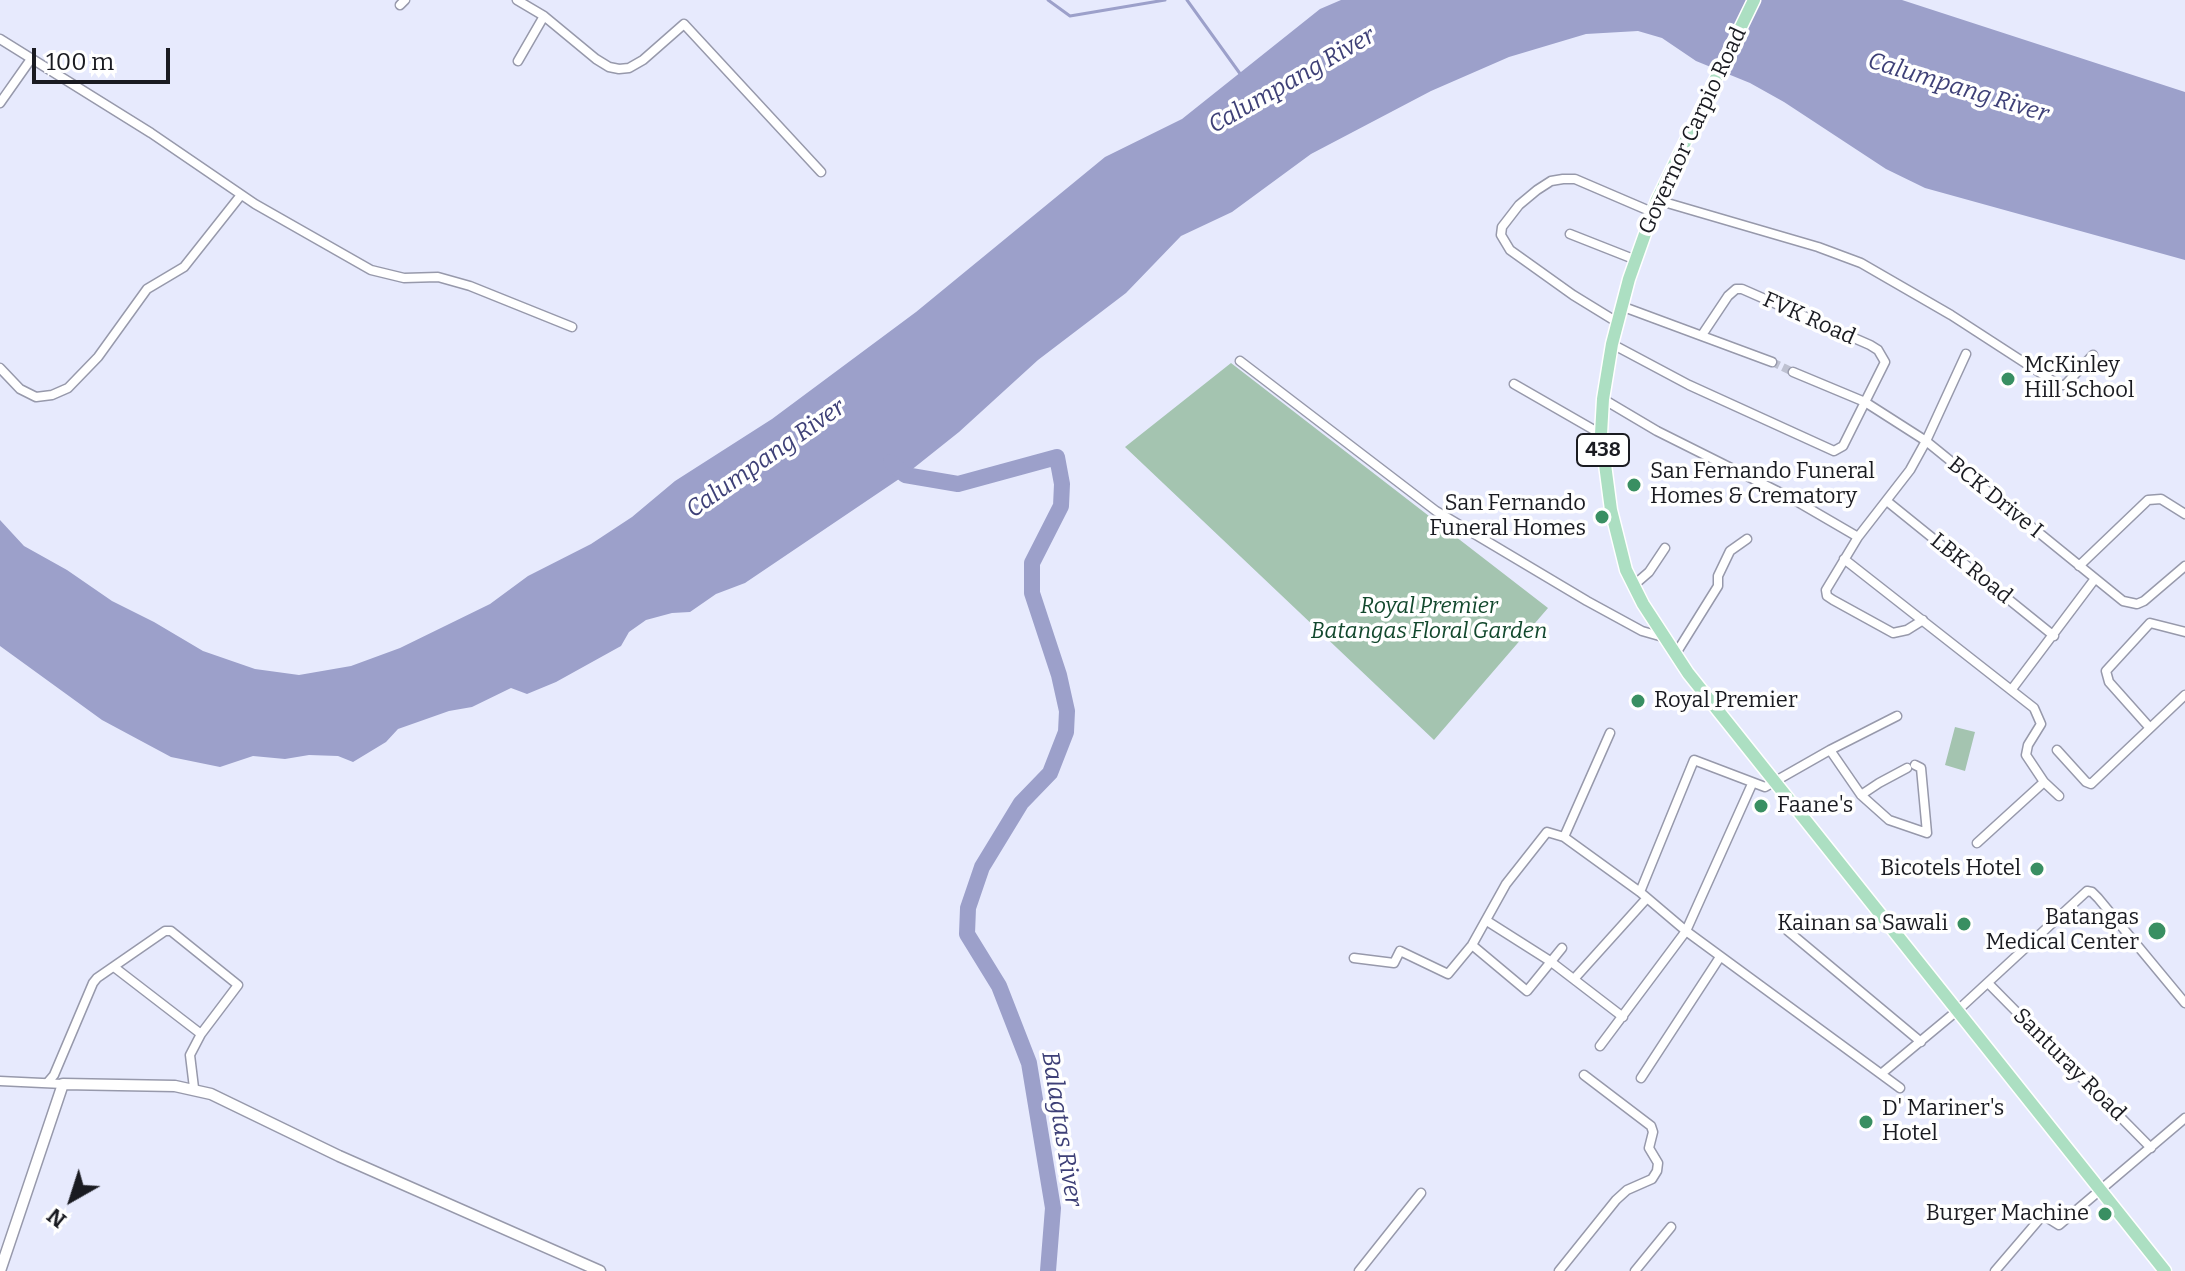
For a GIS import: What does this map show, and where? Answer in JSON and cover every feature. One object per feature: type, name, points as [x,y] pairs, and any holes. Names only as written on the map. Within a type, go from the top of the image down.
[{"type":"main road","name":"Governor Carpio Road","points":[[1754,0],[1655,206],[1621,306],[1612,344],[1601,434],[1613,522],[1626,570],[1675,655],[2165,1271]]},
{"type":"street","points":[[517,0],[544,16],[596,59],[619,69],[636,65],[684,24],[821,172]]},
{"type":"street","points":[[518,61],[544,16]]},
{"type":"street","points":[[0,39],[151,133],[241,195],[371,270],[404,278],[438,277],[470,286],[572,327]]},
{"type":"street","points":[[0,103],[31,59]]},
{"type":"street","points":[[1617,322],[1510,250],[1501,235],[1502,227],[1519,205],[1551,181],[1575,179],[1655,206],[1818,247],[1861,263],[1951,315],[2059,385],[2065,385],[2093,355]]},
{"type":"street","points":[[0,368],[20,389],[36,397],[68,388],[98,357],[147,289],[184,267],[241,195]]},
{"type":"street","points":[[1570,234],[1636,260]]},
{"type":"street","name":"FVK Road","points":[[1702,335],[1728,296],[1736,289],[1742,289],[1878,350],[1885,362],[1865,402]]},
{"type":"street","points":[[1621,306],[1772,362]]},
{"type":"street","points":[[1612,344],[1689,385],[1829,449],[1839,450],[1843,446],[1865,402]]},
{"type":"street","points":[[1923,620],[1907,630],[1893,633],[1833,600],[1827,596],[1826,590],[1858,537],[1888,502],[1926,441],[1966,354]]},
{"type":"street","points":[[1240,361],[1436,511],[1587,601],[1642,631],[1663,637]]},
{"type":"street","name":"BCK Drive I","points":[[1793,372],[1865,402],[1926,441],[2123,601],[2137,604],[2185,566]]},
{"type":"street","points":[[1514,384],[1601,434]]},
{"type":"street","points":[[1603,399],[1657,431],[1791,498],[1858,537]]},
{"type":"street","points":[[2079,566],[2148,500],[2161,499],[2185,514]]},
{"type":"street","name":"LBK Road","points":[[1888,502],[2054,636]]},
{"type":"street","points":[[1675,655],[1718,586],[1718,576],[1730,551],[1747,539]]},
{"type":"street","points":[[1634,585],[1649,572],[1665,548]]},
{"type":"street","points":[[1844,559],[2012,689],[2039,715],[2041,724],[2028,745],[2026,755],[2044,782],[2059,796]]},
{"type":"street","points":[[2012,689],[2094,580]]},
{"type":"street","points":[[2150,728],[2106,677],[2110,665],[2145,626],[2155,622],[2185,632]]},
{"type":"street","points":[[2057,750],[2089,784],[2185,695]]},
{"type":"street","points":[[1574,979],[1644,895],[1694,760],[1765,787],[1897,716]]},
{"type":"street","points":[[1564,837],[1610,733]]},
{"type":"street","points":[[1830,750],[1861,795],[1889,820],[1927,833],[1921,768],[1911,766],[1861,795]]},
{"type":"street","points":[[1977,843],[2044,782]]},
{"type":"street","points":[[1600,1046],[1686,931],[1752,784]]},
{"type":"street","points":[[1354,958],[1394,963],[1400,951],[1448,974],[1472,945],[1506,884],[1547,832],[1564,837],[1644,895],[1720,957],[1900,1088]]},
{"type":"street","points":[[1881,1074],[1958,1010],[2090,891],[2185,1003]]},
{"type":"street","points":[[1487,921],[1550,961],[1623,1017]]},
{"type":"street","points":[[48,1082],[54,1075],[91,987],[168,930],[236,982],[238,987],[201,1034],[190,1055],[194,1088]]},
{"type":"street","points":[[1788,931],[1921,1042]]},
{"type":"street","points":[[1472,945],[1527,991],[1562,948]]},
{"type":"street","points":[[1641,1078],[1720,957]]},
{"type":"street","points":[[114,967],[201,1034]]},
{"type":"street","name":"Santuray Road","points":[[1988,983],[2151,1148]]},
{"type":"street","points":[[1559,1271],[1616,1200],[1627,1190],[1652,1179],[1657,1171],[1658,1163],[1648,1144],[1653,1129],[1584,1075]]},
{"type":"street","points":[[0,1081],[194,1088],[339,1156],[600,1271]]},
{"type":"street","points":[[0,1271],[63,1084]]},
{"type":"street","points":[[1995,1271],[2043,1215],[2059,1225],[2185,1118]]},
{"type":"street","points":[[1359,1271],[1421,1193]]},
{"type":"street","points":[[1635,1271],[1671,1227]]},
{"type":"green space","name":"Royal Premier Batangas Floral Garden","points":[[1231,363],[1548,608],[1434,740],[1125,447]]},
{"type":"green space","points":[[1955,727],[1975,732],[1965,771],[1945,765]]},
{"type":"water","name":"Calumpang River","points":[[1341,0],[1902,0],[2185,92],[2185,260],[1925,188],[1886,169],[1784,102],[1750,83],[1696,61],[1662,38],[1638,31],[1586,34],[1509,57],[1431,91],[1311,154],[1232,212],[1181,236],[1126,293],[1038,360],[959,432],[905,475],[745,583],[716,594],[690,612],[646,620],[629,632],[621,646],[556,682],[527,694],[511,688],[472,707],[449,711],[398,729],[386,742],[353,762],[338,756],[309,755],[285,759],[253,756],[220,767],[171,757],[102,720],[0,646],[0,520],[24,546],[67,570],[112,601],[203,651],[255,669],[299,675],[351,666],[400,648],[490,604],[528,576],[591,544],[632,517],[675,481],[772,419],[916,312],[1105,157],[1182,119],[1320,9]]},
{"type":"waterway","points":[[1048,0],[1070,16],[1165,0]]},
{"type":"waterway","points":[[1187,0],[1241,75]]},
{"type":"waterway","name":"Balagtas River","points":[[891,462],[905,475],[958,484],[1057,457],[1062,484],[1061,506],[1032,563],[1032,593],[1059,675],[1067,711],[1066,732],[1050,773],[1021,803],[982,867],[968,908],[967,934],[999,986],[1029,1063],[1053,1208],[1048,1271]]},
{"type":"tunnel","points":[[1772,362],[1793,372]]},
{"type":"place","name":"McKinley Hill School","points":[[2008,379]]},
{"type":"place","name":"San Fernando Funeral Homes & Crematory","points":[[1634,485]]},
{"type":"place","name":"San Fernando Funeral Homes","points":[[1602,517]]},
{"type":"place","name":"Royal Premier","points":[[1638,701]]},
{"type":"place","name":"Faane's","points":[[1761,806]]},
{"type":"place","name":"Bicotels Hotel","points":[[2037,869]]},
{"type":"place","name":"Kainan sa Sawali","points":[[1964,924]]},
{"type":"place","name":"Batangas Medical Center","points":[[2157,931]]},
{"type":"place","name":"D' Mariner's Hotel","points":[[1866,1122]]},
{"type":"place","name":"Burger Machine","points":[[2105,1214]]}]
